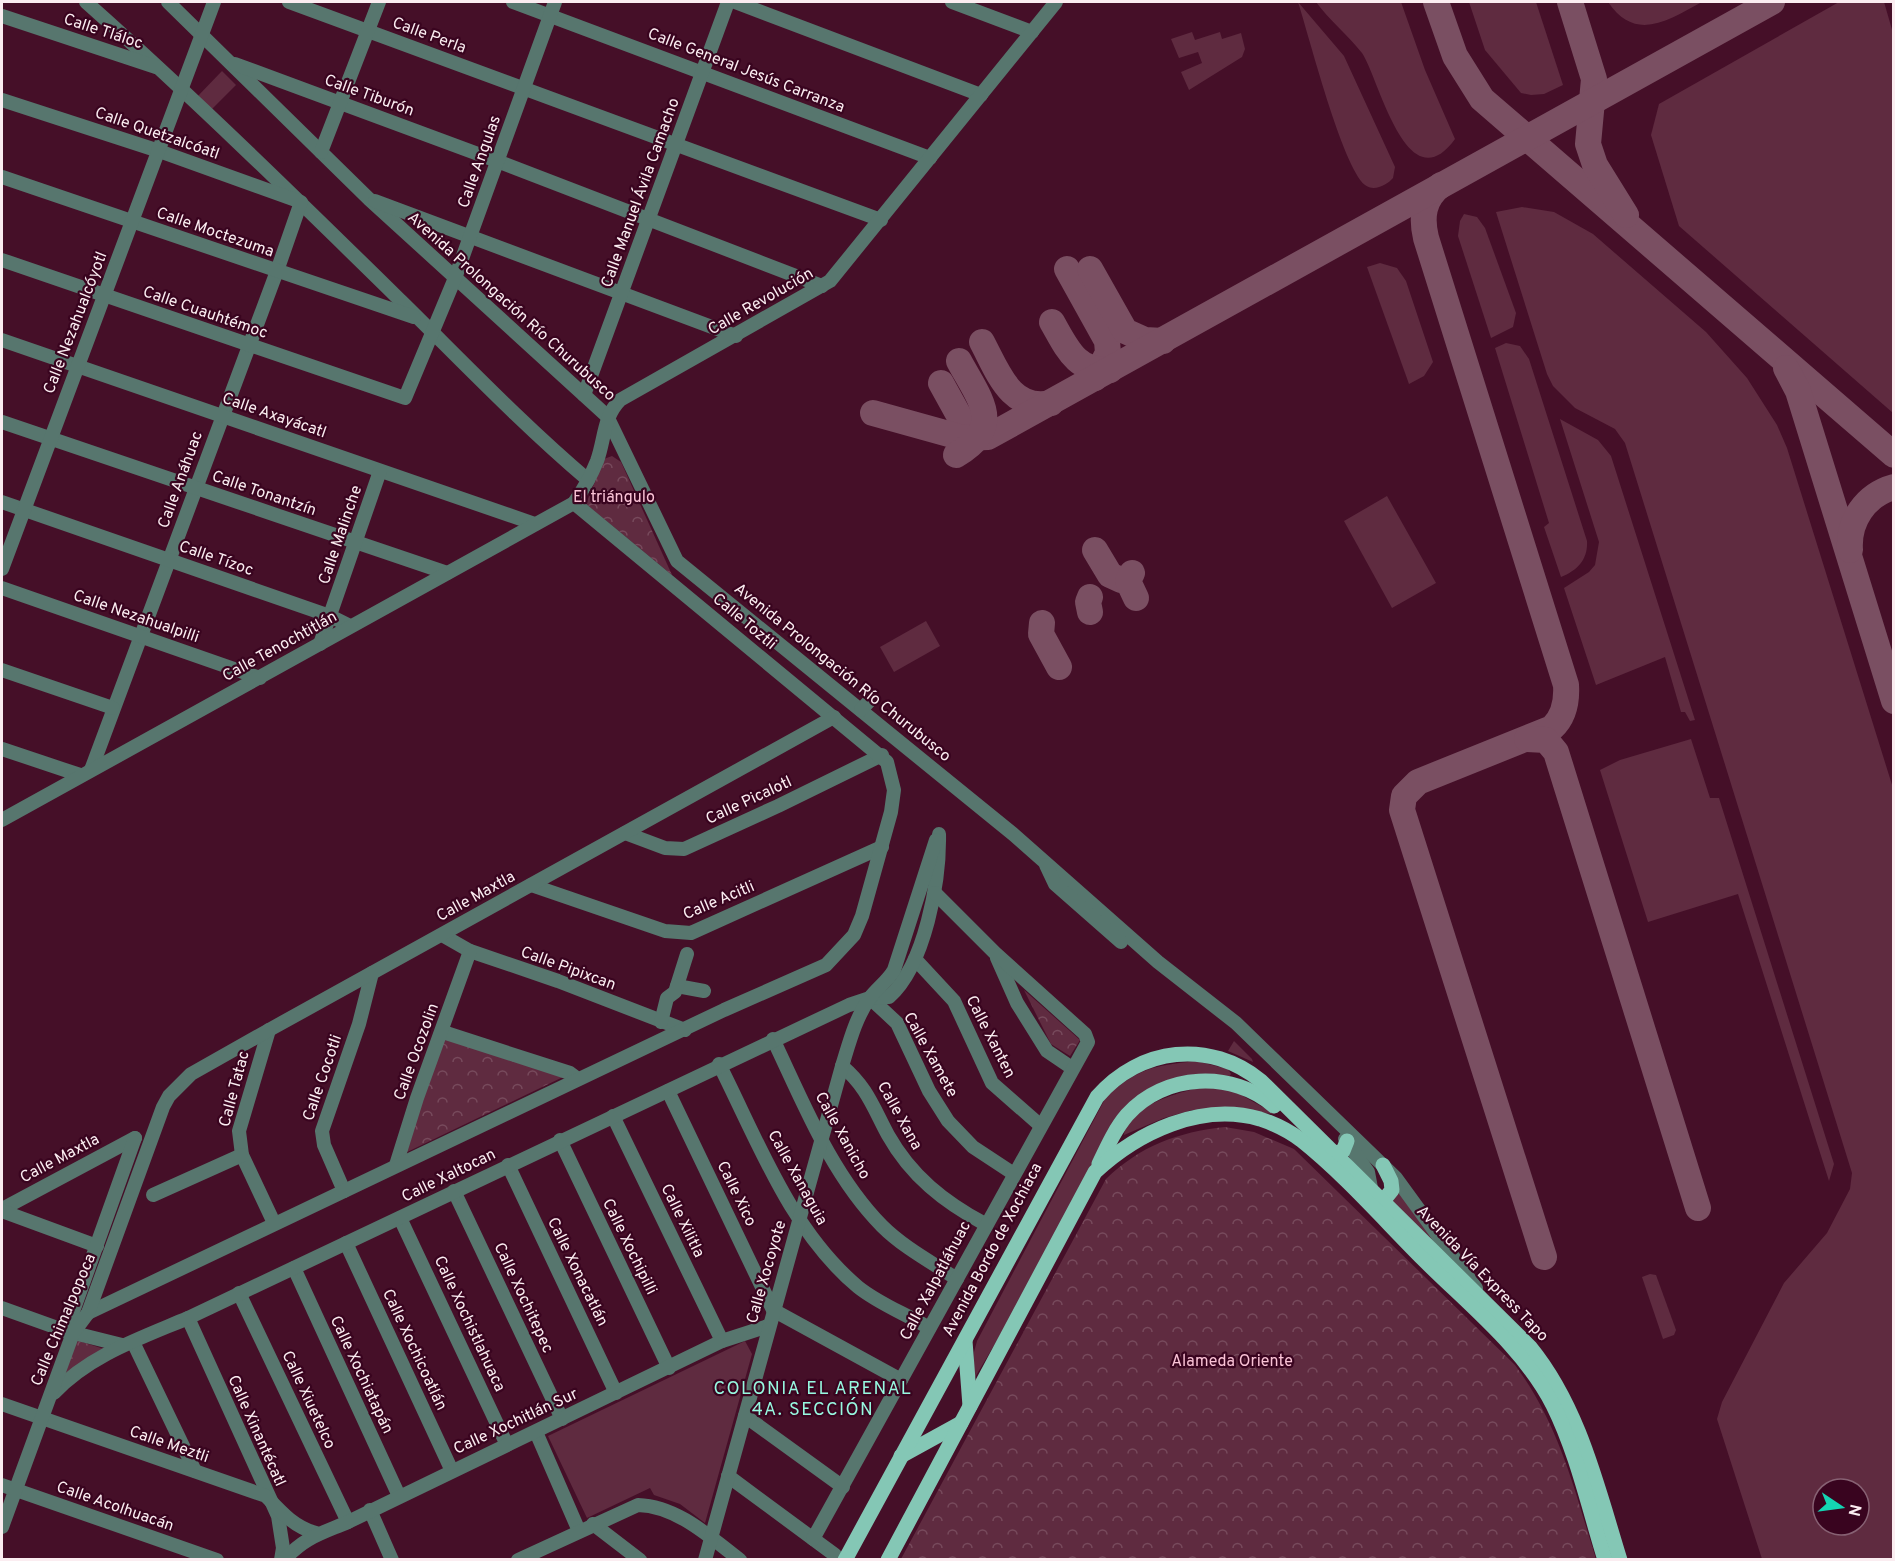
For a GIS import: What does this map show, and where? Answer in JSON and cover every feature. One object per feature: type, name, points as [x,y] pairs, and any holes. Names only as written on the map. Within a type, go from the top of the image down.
[{"type":"main road","name":"Avenida Bordo de Xochiaca","points":[[840,1557],[901,1456],[1086,1115],[1106,1087],[1135,1066],[1165,1055],[1202,1054],[1240,1067]]},
{"type":"main road","points":[[1233,1083],[1240,1067]]},
{"type":"main road","name":"Avenida Vía Express Tapo","points":[[1240,1067],[1261,1081],[1335,1153],[1366,1193]]},
{"type":"main road","points":[[888,1560],[1120,1125],[1144,1101],[1166,1089],[1187,1083],[1233,1083],[1250,1089],[1271,1102],[1301,1140]]},
{"type":"main road","points":[[1095,1172],[1115,1154],[1144,1135],[1200,1118],[1233,1115],[1259,1119],[1278,1126],[1301,1140]]},
{"type":"main road","name":"Avenida Vía Express Tapo","points":[[1301,1140],[1366,1193],[1483,1300],[1530,1347],[1558,1387],[1585,1450],[1620,1560]]},
{"type":"main road","points":[[1335,1153],[1343,1151],[1347,1141]]},
{"type":"main road","points":[[1379,1205],[1389,1196],[1392,1186],[1383,1166]]},
{"type":"main road","name":"Avenida Vía Express Tapo","points":[[1379,1205],[1509,1345],[1541,1385],[1564,1430],[1605,1560]]},
{"type":"main road","points":[[965,1341],[970,1406]]},
{"type":"main road","points":[[901,1456],[961,1423]]},
{"type":"street","points":[[86,2],[160,68],[301,202],[542,441],[588,480]]},
{"type":"street","name":"Avenida Prolongación Río Churubusco","points":[[168,2],[369,199],[607,416],[677,561],[1013,834],[1158,962],[1236,1023],[1383,1166],[1413,1200],[1483,1300]]},
{"type":"street","name":"Calle Nezahualcóyotl","points":[[2,569],[214,2]]},
{"type":"street","name":"Calle Perla","points":[[290,2],[881,220]]},
{"type":"street","points":[[321,152],[379,2]]},
{"type":"street","name":"Calle General Jesús Carranza","points":[[513,2],[930,158]]},
{"type":"street","name":"Calle Angulas","points":[[433,333],[555,2]]},
{"type":"street","name":"Calle Manuel Ávila Camacho","points":[[584,395],[728,2]]},
{"type":"street","points":[[735,2],[981,94]]},
{"type":"street","points":[[952,2],[1032,32]]},
{"type":"street","name":"Calle Revolución","points":[[607,416],[620,400],[736,336],[822,286],[836,275],[1056,2]]},
{"type":"street","name":"Calle Tláloc","points":[[2,16],[160,68]]},
{"type":"street","name":"Calle Tiburón","points":[[230,62],[497,161],[822,286]]},
{"type":"street","name":"Calle Quetzalcóatl","points":[[2,100],[159,151],[301,202]]},
{"type":"street","name":"Calle Moctezuma","points":[[2,177],[418,318]]},
{"type":"street","points":[[369,199],[623,291],[736,336]]},
{"type":"street","name":"Calle Anáhuac","points":[[86,773],[169,560],[301,202]]},
{"type":"street","name":"Calle Cuauhtémoc","points":[[2,260],[397,398],[405,398],[409,395],[433,333]]},
{"type":"street","name":"Calle Axayácatl","points":[[2,340],[535,524]]},
{"type":"street","points":[[574,503],[588,480],[602,444],[607,416]]},
{"type":"street","name":"Calle Tonantzín","points":[[2,422],[447,573]]},
{"type":"street","name":"Calle Malinche","points":[[320,644],[380,471]]},
{"type":"street","name":"Calle Tízoc","points":[[2,502],[330,616],[350,626]]},
{"type":"street","name":"Calle Tenochtitlán","points":[[2,820],[574,503]]},
{"type":"street","name":"Calle Toztli","points":[[574,503],[882,755],[890,769],[894,790],[882,847]]},
{"type":"street","name":"Calle Nezahualpilli","points":[[2,588],[260,678]]},
{"type":"street","points":[[2,670],[113,708]]},
{"type":"street","points":[[861,710],[872,698]]},
{"type":"street","name":"Calle Maxtla","points":[[157,1126],[169,1096],[181,1082],[269,1030],[834,717]]},
{"type":"street","points":[[2,749],[86,773]]},
{"type":"street","name":"Calle Picalotl","points":[[625,833],[665,848],[684,849],[790,801],[882,755]]},
{"type":"street","name":"Calle Xocoyote","points":[[705,1560],[768,1326],[842,1066],[856,1025],[870,998],[885,985],[894,970],[939,834],[939,863],[934,893],[915,959],[906,978],[889,997],[870,998]]},
{"type":"street","name":"Calle Acitli","points":[[531,885],[665,931],[683,934],[691,933],[882,847]]},
{"type":"street","name":"Calle Xaltocan","points":[[88,1313],[578,1079],[826,965],[850,941],[862,916],[882,847]]},
{"type":"street","name":"Avenida Prolongación Río Churubusco","points":[[1046,865],[1055,884],[1152,968],[1214,1016],[1347,1141],[1368,1172],[1366,1193]]},
{"type":"street","points":[[934,893],[995,953],[1017,1003],[1047,1051],[1072,1068]]},
{"type":"street","name":"Calle Pipixcan","points":[[442,935],[470,951],[558,981],[685,1030]]},
{"type":"street","name":"Calle Ocozolin","points":[[396,1165],[421,1085],[443,1032],[470,951]]},
{"type":"street","name":"Calle Xalpatláhuac","points":[[813,1539],[1088,1039],[995,953]]},
{"type":"street","points":[[661,1022],[667,1000],[674,994],[687,954]]},
{"type":"street","name":"Calle Xanten","points":[[915,959],[954,1002],[992,1083],[1041,1126]]},
{"type":"street","name":"Calle Cocotli","points":[[344,1191],[324,1145],[322,1131],[359,1024],[372,973]]},
{"type":"street","points":[[677,986],[704,991]]},
{"type":"street","name":"Calle Xaltocan","points":[[50,1397],[85,1366],[127,1344],[188,1318],[400,1218],[560,1140],[668,1091],[719,1064],[870,998]]},
{"type":"street","name":"Calle Xamete","points":[[870,998],[897,1023],[929,1090],[948,1121],[973,1147],[1014,1173]]},
{"type":"street","name":"Calle Tatac","points":[[269,1030],[240,1123],[239,1140],[242,1155],[274,1223]]},
{"type":"street","points":[[443,1032],[496,1047],[570,1073],[578,1079]]},
{"type":"street","name":"Calle Xanicho","points":[[773,1039],[821,1140],[848,1185],[882,1226],[897,1240],[957,1279]]},
{"type":"street","name":"Calle Xanaguia","points":[[719,1064],[799,1221],[819,1247],[859,1287],[929,1328]]},
{"type":"street","name":"Calle Xana","points":[[842,1066],[866,1090],[888,1136],[907,1164],[931,1190],[985,1224]]},
{"type":"street","name":"Calle Xico","points":[[668,1091],[773,1310]]},
{"type":"street","name":"Calle Xilitla","points":[[613,1116],[722,1341]]},
{"type":"street","name":"Calle Chimalpopoca","points":[[2,1527],[8,1487],[50,1397],[70,1332],[88,1313],[157,1126]]},
{"type":"street","name":"Calle Maxtla","points":[[2,1210],[135,1138],[97,1246]]},
{"type":"street","name":"Calle Xochipilli","points":[[560,1140],[669,1368]]},
{"type":"street","points":[[153,1195],[242,1155]]},
{"type":"street","name":"Calle Xonacatlán","points":[[508,1165],[616,1393]]},
{"type":"street","name":"Calle Xochitepec","points":[[454,1191],[562,1419]]},
{"type":"street","points":[[2,1210],[97,1246],[70,1332]]},
{"type":"street","name":"Calle Xochistlahuaca","points":[[400,1218],[507,1445]]},
{"type":"street","name":"Calle Xochicoatlán","points":[[346,1243],[452,1471]]},
{"type":"street","name":"Calle Xochiatapán","points":[[294,1268],[399,1496]]},
{"type":"street","name":"Calle Xiuetelco","points":[[239,1293],[348,1522]]},
{"type":"street","points":[[2,1308],[70,1332],[127,1344],[195,1472]]},
{"type":"street","points":[[773,1310],[901,1380]]},
{"type":"street","name":"Calle Xinantécatl","points":[[188,1318],[266,1496],[278,1516],[283,1548],[282,1560]]},
{"type":"street","name":"Calle Xochitlán Sur","points":[[282,1560],[300,1543],[316,1533],[348,1522],[722,1341],[768,1326]]},
{"type":"street","name":"Calle Meztli","points":[[2,1404],[266,1496],[290,1521],[304,1530],[316,1533]]},
{"type":"street","points":[[745,1416],[843,1487]]},
{"type":"street","points":[[536,1432],[579,1531]]},
{"type":"street","points":[[728,1476],[840,1557]]},
{"type":"street","name":"Calle Acolhuacán","points":[[8,1487],[217,1560]]},
{"type":"street","points":[[529,1557],[593,1524],[638,1505],[651,1505],[676,1515],[740,1560]]},
{"type":"street","points":[[370,1510],[392,1560]]},
{"type":"street","points":[[593,1524],[640,1560]]},
{"type":"green space","points":[[1298,2],[1344,56],[1395,167],[1393,178],[1384,185],[1372,188],[1365,185],[1346,153]]},
{"type":"green space","points":[[1316,2],[1401,2],[1425,70],[1455,139],[1438,155],[1423,157],[1409,147],[1386,109],[1362,53]]},
{"type":"green space","points":[[1469,2],[1536,2],[1563,85],[1544,94],[1521,93],[1485,50]]},
{"type":"green space","points":[[1608,2],[1702,2],[1665,21],[1641,25],[1630,22],[1619,15]]},
{"type":"green space","points":[[1839,2],[1884,2],[1893,33],[1893,413],[1679,226],[1651,135],[1659,104]]},
{"type":"green space","points":[[1192,32],[1195,40],[1220,32],[1222,39],[1241,33],[1245,49],[1242,57],[1189,90],[1181,72],[1202,63],[1198,52],[1179,58],[1171,39]]},
{"type":"green space","points":[[222,71],[236,85],[210,111],[196,98]]},
{"type":"green space","points":[[1522,207],[1554,212],[1593,234],[1706,332],[1747,378],[1777,425],[1787,448],[1893,788],[1893,1559],[1762,1559],[1717,1419],[1722,1402],[1784,1283],[1827,1233],[1850,1189],[1852,1173],[1625,443],[1615,429],[1575,408],[1553,386],[1547,374],[1496,212]]},
{"type":"green space","points":[[1464,214],[1477,217],[1485,228],[1516,313],[1513,327],[1491,338],[1458,236],[1460,221]]},
{"type":"green space","points":[[1380,263],[1397,268],[1406,281],[1433,362],[1424,376],[1409,384],[1367,267]]},
{"type":"green space","points":[[1506,343],[1520,346],[1529,359],[1587,541],[1586,553],[1581,563],[1561,577],[1544,527],[1549,523],[1495,348]]},
{"type":"green space","points":[[1560,419],[1598,440],[1611,456],[1695,720],[1690,721],[1685,712],[1681,712],[1665,657],[1596,685],[1564,588],[1589,572],[1595,565],[1599,542]]},
{"type":"green space","name":"El triángulo","points":[[612,456],[621,462],[672,575],[586,504],[604,459]]},
{"type":"green space","points":[[1387,496],[1436,583],[1392,608],[1344,521]]},
{"type":"green space","points":[[926,621],[940,646],[894,672],[880,647]]},
{"type":"green space","points":[[1691,739],[1710,798],[1719,798],[1834,1164],[1829,1181],[1738,894],[1648,922],[1600,770],[1620,760]]},
{"type":"green space","points":[[1024,990],[1080,1040],[1070,1056],[1051,1044]]},
{"type":"green space","points":[[443,1034],[563,1077],[405,1153]]},
{"type":"green space","points":[[1234,1041],[1252,1059],[1253,1062],[1228,1051]]},
{"type":"green space","points":[[1196,1061],[1228,1069],[1231,1074],[1229,1077],[1143,1095],[974,1379],[974,1352],[977,1341],[1106,1097],[1137,1074],[1147,1070]]},
{"type":"green space","points":[[1208,1086],[1227,1087],[1275,1114],[1192,1110],[1164,1118],[1124,1135],[1128,1124],[1146,1107],[1185,1091]]},
{"type":"green space","name":"Alameda Oriente","points":[[1225,1127],[1254,1132],[1294,1149],[1515,1365],[1544,1411],[1555,1435],[1573,1483],[1596,1559],[901,1559],[1106,1179],[1132,1158],[1161,1142],[1208,1129]]},
{"type":"green space","points":[[1397,1188],[1436,1240],[1433,1242],[1392,1201]]},
{"type":"green space","points":[[1650,1274],[1656,1275],[1676,1330],[1674,1335],[1663,1339],[1642,1277]]},
{"type":"green space","points":[[76,1340],[104,1349],[58,1386]]},
{"type":"green space","points":[[745,1341],[752,1354],[705,1523],[680,1504],[654,1495],[650,1488],[587,1518],[548,1436]]},
{"type":"taxiway","points":[[1436,2],[1455,56],[1482,99],[1894,455]]},
{"type":"taxiway","points":[[1570,2],[1594,79],[1588,144],[1595,165],[1626,215]]},
{"type":"taxiway","points":[[873,413],[963,438],[988,437],[1772,2]]},
{"type":"taxiway","points":[[1441,185],[1430,196],[1425,209],[1426,238],[1566,685],[1566,697],[1562,714],[1552,728],[1418,782],[1404,796],[1402,810],[1544,1257]]},
{"type":"taxiway","points":[[1067,269],[1107,341],[1108,353],[1095,378]]},
{"type":"taxiway","points":[[1090,269],[1125,331],[1145,340],[1163,341]]},
{"type":"taxiway","points":[[1052,322],[1068,349],[1081,363],[1098,370],[1110,370]]},
{"type":"taxiway","points":[[982,342],[1000,377],[1016,396],[1037,404],[1051,403]]},
{"type":"taxiway","points":[[956,455],[980,434],[984,423],[984,412],[980,400],[959,361]]},
{"type":"taxiway","points":[[1786,368],[1798,391],[1894,701]]},
{"type":"taxiway","points":[[941,383],[962,421],[991,432]]},
{"type":"taxiway","points":[[1850,550],[1852,529],[1860,511],[1875,496],[1894,487]]},
{"type":"taxiway","points":[[1095,550],[1110,575],[1121,580]]},
{"type":"taxiway","points":[[1132,573],[1128,581],[1136,598]]},
{"type":"taxiway","points":[[1090,597],[1088,602],[1090,612]]},
{"type":"taxiway","points":[[1042,623],[1041,634],[1059,667]]},
{"type":"taxiway","points":[[1527,739],[1546,740],[1556,752],[1698,1208]]},
{"type":"district","name":"COLONIA EL ARENAL 4A. SECCIÓN","points":[[813,1399]]}]
